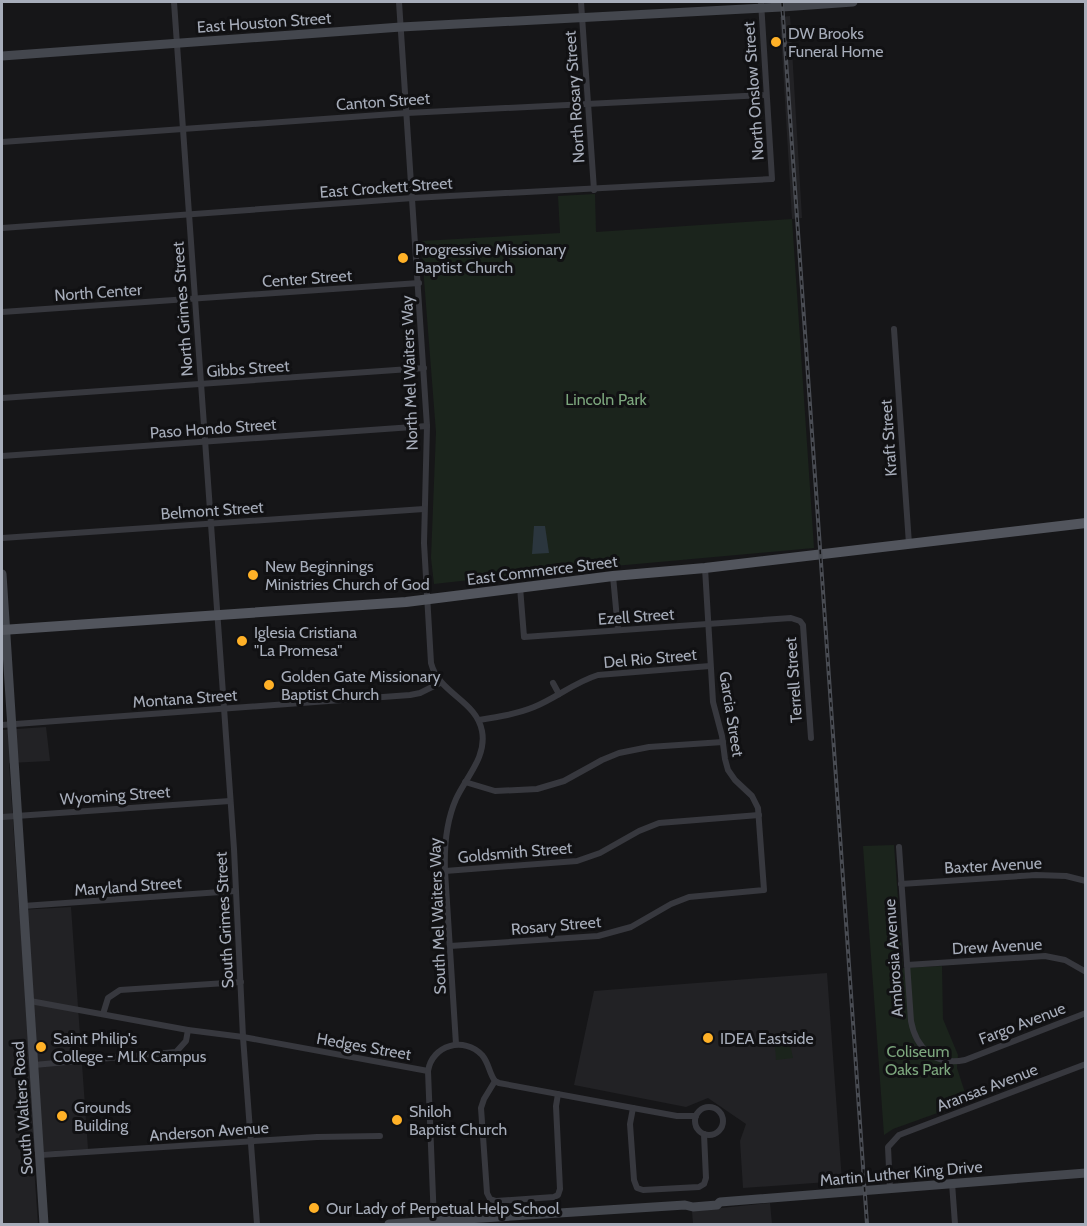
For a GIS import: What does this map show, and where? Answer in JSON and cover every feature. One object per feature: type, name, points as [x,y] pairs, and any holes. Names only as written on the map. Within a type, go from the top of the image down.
[{"type":"main road","name":"East Houston Street","points":[[2,56],[401,27],[582,18],[761,5],[853,2]]},
{"type":"main road","name":"East Commerce Street","points":[[3,630],[426,599],[1086,523]]},
{"type":"main road","points":[[1069,525],[1086,533]]},
{"type":"main road","name":"South Walters Road","points":[[2,574],[6,725],[17,815],[44,1224]]},
{"type":"main road","name":"Martin Luther King Drive","points":[[389,1224],[516,1221],[717,1205],[720,1202],[1086,1173]]},
{"type":"street","name":"North Grimes Street","points":[[174,2],[206,442],[216,615]]},
{"type":"street","name":"North Mel Waiters Way","points":[[399,2],[427,426],[424,509],[426,599]]},
{"type":"street","name":"North Rosary Street","points":[[581,2],[594,190]]},
{"type":"street","name":"North Onslow Street","points":[[761,5],[772,179]]},
{"type":"street","name":"Canton Street","points":[[2,142],[407,113],[766,95]]},
{"type":"street","name":"East Crockett Street","points":[[2,228],[413,198],[772,179]]},
{"type":"street","name":"Center Street","points":[[196,299],[419,283]]},
{"type":"street","name":"North Center","points":[[2,312],[196,299]]},
{"type":"street","name":"Kraft Street","points":[[894,329],[909,544]]},
{"type":"street","name":"Gibbs Street","points":[[2,398],[424,368]]},
{"type":"street","name":"Paso Hondo Street","points":[[2,456],[427,426]]},
{"type":"street","name":"Belmont Street","points":[[2,538],[424,509]]},
{"type":"street","name":"Garcia Street","points":[[705,568],[713,702],[728,770],[752,796],[759,815],[764,890]]},
{"type":"street","points":[[613,576],[618,630]]},
{"type":"street","name":"Ezell Street","points":[[520,588],[524,638],[792,618],[800,621]]},
{"type":"street","points":[[426,599],[433,672],[441,683],[467,704],[479,720]]},
{"type":"street","name":"South Grimes Street","points":[[216,615],[257,1224]]},
{"type":"street","name":"Terrell Street","points":[[800,621],[811,738]]},
{"type":"street","name":"Del Rio Street","points":[[479,720],[535,707],[598,675],[710,666]]},
{"type":"street","name":"Montana Street","points":[[6,725],[410,695],[441,683]]},
{"type":"street","points":[[553,683],[560,694]]},
{"type":"street","name":"South Mel Waiters Way","points":[[456,1044],[445,871],[447,830],[457,798],[481,753],[483,738],[479,720]]},
{"type":"street","points":[[465,782],[495,791],[546,788],[619,753],[649,747],[723,742]]},
{"type":"street","name":"Wyoming Street","points":[[2,817],[230,801]]},
{"type":"street","name":"Goldsmith Street","points":[[445,871],[577,861],[600,853],[639,831],[659,823],[759,815]]},
{"type":"street","name":"Ambrosia Avenue","points":[[899,847],[912,1029],[921,1047],[934,1058]]},
{"type":"street","name":"Baxter Avenue","points":[[901,884],[1036,875],[1066,876],[1086,881]]},
{"type":"street","name":"Rosary Street","points":[[450,946],[586,938],[609,934],[631,927],[671,904],[689,897],[764,890]]},
{"type":"street","name":"Maryland Street","points":[[23,906],[235,891]]},
{"type":"street","name":"Drew Avenue","points":[[907,965],[1045,956],[1065,960],[1086,972]]},
{"type":"street","points":[[103,1014],[111,995],[120,990],[241,982]]},
{"type":"street","name":"Hedges Street","points":[[30,1001],[428,1071],[436,1053],[447,1046],[456,1044]]},
{"type":"street","name":"Fargo Avenue","points":[[934,1058],[948,1062],[965,1060],[1086,1013]]},
{"type":"street","points":[[34,1065],[176,1052],[186,1041],[188,1030]]},
{"type":"street","points":[[456,1044],[470,1046],[481,1054],[495,1081]]},
{"type":"street","name":"Aransas Avenue","points":[[890,1189],[888,1147],[899,1135],[1086,1064]]},
{"type":"street","points":[[428,1071],[434,1222]]},
{"type":"street","points":[[495,1081],[481,1108],[487,1193],[490,1199],[496,1201],[558,1195],[560,1189],[556,1106],[558,1094]]},
{"type":"street","points":[[495,1081],[677,1116],[696,1116]]},
{"type":"street","points":[[633,1108],[630,1124],[634,1180],[637,1188],[643,1190],[699,1187],[704,1184],[706,1178],[704,1134],[696,1126],[696,1116],[701,1110],[711,1108],[722,1116],[723,1124],[714,1134],[704,1134]]},
{"type":"street","name":"Anderson Avenue","points":[[40,1155],[317,1137],[380,1136]]},
{"type":"street","points":[[952,1183],[955,1224]]},
{"type":"shaded area","points":[[790,16],[802,218],[792,219],[780,17]]},
{"type":"shaded area","points":[[534,526],[545,526],[549,553],[532,554]]},
{"type":"shaded area","name":"Saint Philip's College - MLK Campus","points":[[46,727],[50,761],[9,763],[19,910],[71,907],[88,1149],[33,1152],[38,1224],[2,1224],[2,730]]},
{"type":"shaded area","name":"IDEA Eastside","points":[[827,973],[842,1181],[743,1188],[740,1141],[746,1124],[708,1098],[686,1107],[574,1085],[594,991]]},
{"type":"shaded area","points":[[770,1203],[772,1224],[693,1224],[692,1211]]},
{"type":"green space","name":"Lincoln Park","points":[[595,194],[596,232],[792,219],[814,548],[434,584],[431,558],[436,432],[421,241],[560,233],[558,196]]},
{"type":"green space","name":"Coliseum Oaks Park","points":[[894,845],[903,968],[942,966],[943,1019],[958,1055],[957,1068],[968,1102],[893,1129],[884,1135],[863,846]]},
{"type":"green space","points":[[790,1044],[793,1058],[776,1060],[775,1045]]},
{"type":"railway","points":[[782,2],[867,1224]]},
{"type":"place","name":"DW Brooks Funeral Home","points":[[776,42]]},
{"type":"place","name":"Progressive Missionary Baptist Church","points":[[403,258]]},
{"type":"place","name":"New Beginnings Ministries Church of God","points":[[253,575]]},
{"type":"place","name":"Iglesia Cristiana \"La Promesa\"","points":[[242,641]]},
{"type":"place","name":"Golden Gate Missionary Baptist Church","points":[[269,685]]},
{"type":"place","name":"IDEA Eastside","points":[[708,1038]]},
{"type":"place","name":"Saint Philip's College - MLK Campus","points":[[41,1047]]},
{"type":"place","name":"Grounds Building","points":[[62,1116]]},
{"type":"place","name":"Shiloh Baptist Church","points":[[397,1120]]},
{"type":"place","name":"Our Lady of Perpetual Help School","points":[[314,1208]]}]
